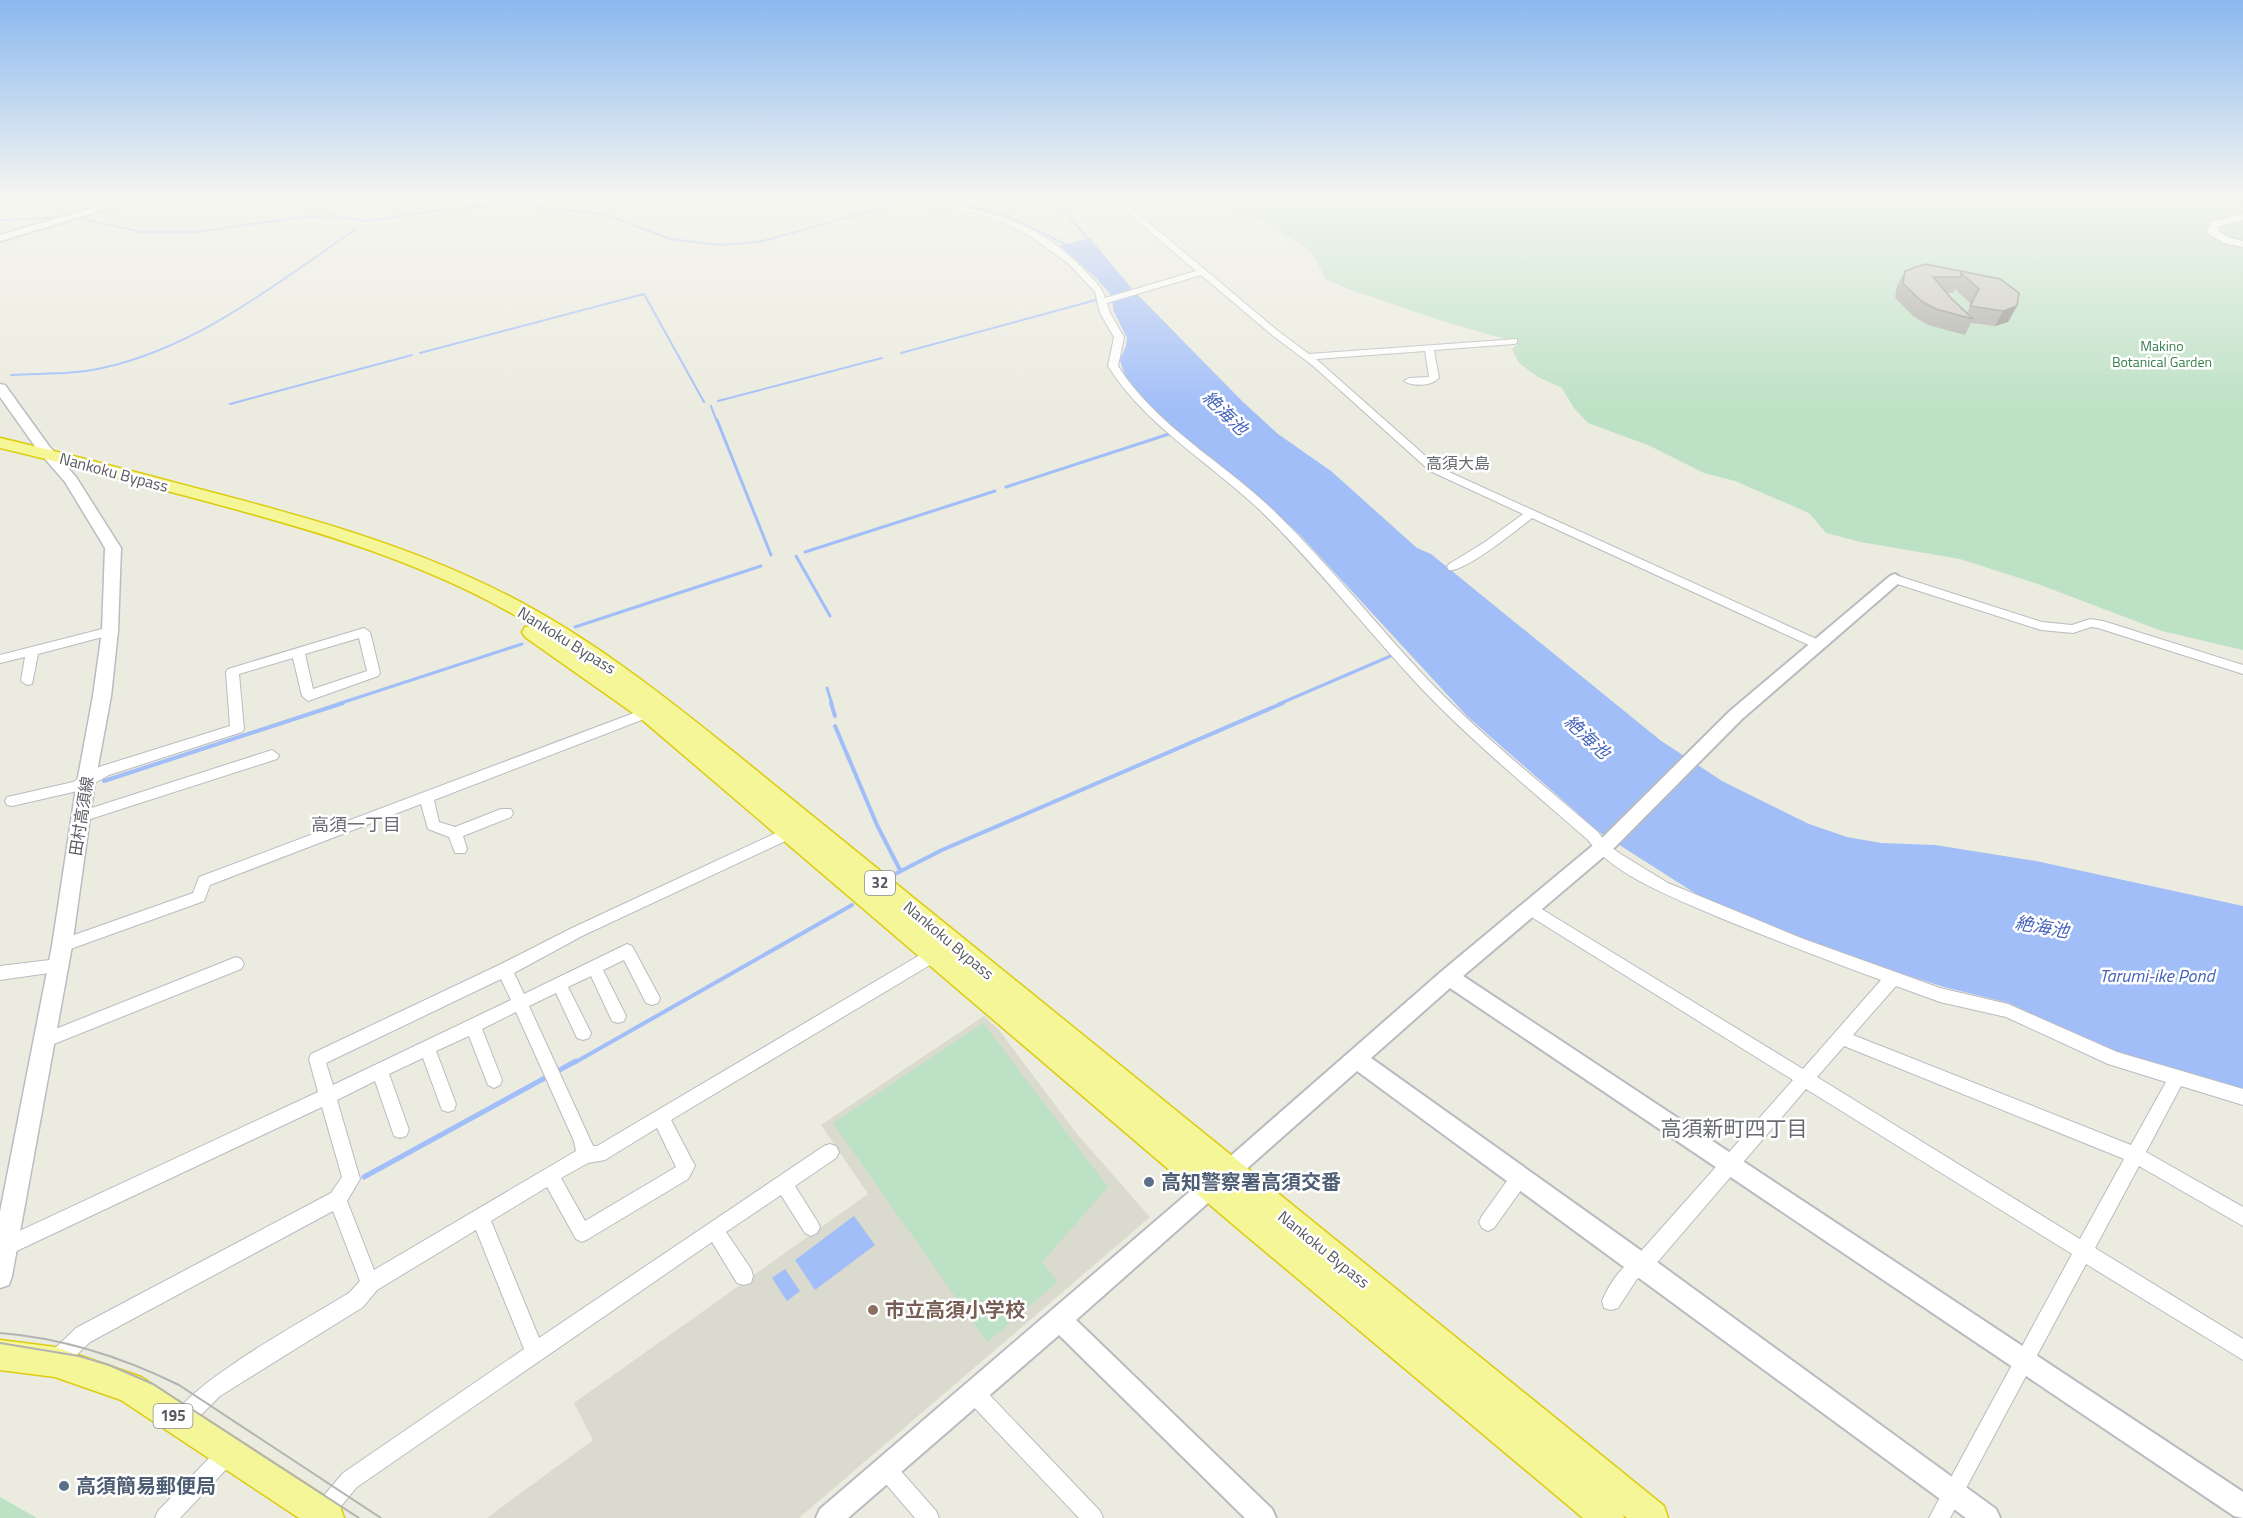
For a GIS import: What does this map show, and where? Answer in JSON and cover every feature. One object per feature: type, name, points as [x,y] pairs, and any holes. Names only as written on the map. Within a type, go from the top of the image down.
[{"type":"highway","name":"Nankoku Bypass","points":[[0,443],[56,462],[310,535],[412,573],[468,597],[534,633],[647,713],[1210,1187],[1608,1518]]},
{"type":"highway","name":"Nankoku Bypass","points":[[0,454],[56,462],[356,538],[441,570],[554,629],[616,669],[662,704],[1652,1518]]},
{"type":"highway","name":"195","points":[[0,1355],[55,1362],[130,1388],[325,1516]]},
{"type":"main road","name":"田村高須線","points":[[0,388],[71,480],[113,548],[110,631],[102,696],[62,946],[0,1276]]},
{"type":"street","points":[[1080,270],[1100,291],[1106,301],[1105,313],[1119,337],[1113,366],[1134,394],[1180,438],[1273,516],[1471,730],[1593,836],[1663,887],[1796,943],[1892,978],[1940,995],[2008,1011],[2114,1059],[2243,1098]]},
{"type":"street","points":[[1200,270],[1434,469],[1816,644]]},
{"type":"street","points":[[1106,301],[1203,272]]},
{"type":"street","points":[[1305,357],[1514,341]]},
{"type":"street","points":[[1409,381],[1433,380],[1430,347]]},
{"type":"street","points":[[1453,567],[1489,545],[1530,514]]},
{"type":"street","points":[[829,1518],[1060,1320],[1449,977],[1605,845],[1736,714],[1895,579],[2042,626],[2073,629],[2090,623],[2100,624],[2243,670]]},
{"type":"street","points":[[0,659],[110,631]]},
{"type":"street","points":[[12,801],[77,786],[104,771],[237,729],[232,672],[298,652],[364,632],[374,673],[308,696],[298,652]]},
{"type":"street","points":[[27,681],[32,651]]},
{"type":"street","points":[[62,946],[199,897],[204,881],[647,713]]},
{"type":"street","points":[[81,817],[272,755]]},
{"type":"street","points":[[426,797],[433,825],[455,833],[506,813]]},
{"type":"street","points":[[55,1362],[83,1335],[337,1199],[351,1179],[315,1052],[505,970],[577,932],[791,832]]},
{"type":"street","points":[[455,833],[460,849]]},
{"type":"street","points":[[1530,909],[2243,1350]]},
{"type":"street","points":[[6,1247],[328,1096],[627,951],[652,998]]},
{"type":"street","points":[[181,1421],[213,1389],[356,1300],[370,1283],[550,1175],[586,1155],[599,1154],[661,1118],[935,954]]},
{"type":"street","points":[[44,1041],[236,964]]},
{"type":"street","points":[[0,973],[58,966]]},
{"type":"street","points":[[594,967],[618,1016]]},
{"type":"street","points":[[505,970],[583,1141],[586,1155]]},
{"type":"street","points":[[1449,977],[2243,1507]]},
{"type":"street","points":[[1611,1302],[1630,1272],[1642,1265],[1843,1038],[1892,978]]},
{"type":"street","points":[[559,984],[583,1034]]},
{"type":"street","points":[[472,1026],[494,1080]]},
{"type":"street","points":[[1843,1038],[2137,1156],[2243,1217]]},
{"type":"street","points":[[427,1048],[448,1104]]},
{"type":"street","points":[[1356,1059],[1987,1518]]},
{"type":"street","points":[[380,1071],[400,1130]]},
{"type":"street","points":[[1940,1518],[2177,1078]]},
{"type":"street","points":[[550,1175],[582,1233],[682,1173],[686,1166],[661,1118]]},
{"type":"street","points":[[325,1516],[350,1480],[714,1229],[830,1152]]},
{"type":"street","points":[[1488,1222],[1520,1177]]},
{"type":"street","points":[[783,1183],[811,1227]]},
{"type":"street","points":[[337,1199],[370,1283]]},
{"type":"street","points":[[480,1217],[535,1353]]},
{"type":"street","points":[[714,1229],[744,1276]]},
{"type":"street","points":[[1060,1320],[1263,1518]]},
{"type":"street","points":[[974,1393],[1093,1518]]},
{"type":"street","points":[[165,1518],[228,1453]]},
{"type":"street","points":[[886,1469],[929,1518]]},
{"type":"shaded area","name":"市立高須小学校","points":[[984,1016],[999,1030],[1077,1134],[1150,1217],[799,1518],[487,1518],[593,1440],[574,1403],[868,1194],[821,1125]]},
{"type":"green space","name":"Makino Botanical Garden","points":[[1321,270],[2243,270],[2243,650],[2162,631],[2035,583],[1960,559],[1861,542],[1826,533],[1809,513],[1735,481],[1704,473],[1648,445],[1588,423],[1574,408],[1562,388],[1538,377],[1519,363],[1512,349],[1519,343],[1439,320],[1326,279]]},
{"type":"green space","points":[[983,1023],[1108,1187],[1042,1262],[1058,1282],[987,1342],[833,1123]]},
{"type":"green space","points":[[0,1497],[37,1518],[0,1518]]},
{"type":"water","name":"Tarumi-ike Pond","points":[[1087,270],[1116,270],[1132,289],[1243,402],[1278,434],[1331,471],[1417,548],[1431,554],[1660,740],[1722,781],[1809,824],[1847,837],[1881,843],[1935,845],[2036,861],[2243,906],[2243,1091],[2140,1061],[2009,1003],[1944,987],[1852,958],[1701,897],[1599,832],[1467,716],[1300,535],[1247,487],[1175,429],[1145,400],[1126,379],[1120,360],[1127,338],[1114,312],[1111,295]]},
{"type":"water","points":[[854,1216],[875,1245],[815,1290],[795,1260]]},
{"type":"water","points":[[785,1269],[800,1291],[787,1301],[772,1278]]},
{"type":"building","points":[[1954,270],[2000,279],[2019,293],[2017,306],[2003,311],[1970,306],[1979,289],[1961,273],[1961,277],[1933,277],[1973,319],[1936,309],[1921,301],[1903,283],[1905,271]]},
{"type":"waterway","points":[[11,375],[91,370],[137,358],[204,329],[297,270]]},
{"type":"waterway","points":[[420,353],[644,294],[704,402]]},
{"type":"waterway","points":[[901,353],[1096,300]]},
{"type":"waterway","points":[[230,404],[412,355]]},
{"type":"waterway","points":[[718,401],[882,358]]},
{"type":"waterway","points":[[711,406],[717,422]]},
{"type":"waterway","points":[[717,420],[771,555]]},
{"type":"waterway","points":[[1006,487],[1169,434]]},
{"type":"waterway","points":[[805,552],[995,491]]},
{"type":"waterway","points":[[796,556],[830,616]]},
{"type":"waterway","points":[[575,627],[761,566]]},
{"type":"waterway","points":[[338,704],[522,644]]},
{"type":"waterway","points":[[1279,704],[1393,655]]},
{"type":"waterway","points":[[827,688],[832,704]]},
{"type":"waterway","points":[[104,781],[343,703]]},
{"type":"waterway","points":[[831,703],[835,716]]},
{"type":"waterway","points":[[893,875],[942,850],[1283,703]]},
{"type":"waterway","points":[[835,726],[877,825],[900,870]]},
{"type":"waterway","points":[[574,1063],[852,905]]},
{"type":"waterway","points":[[364,1177],[576,1061]]},
{"type":"tram line","points":[[0,1333],[47,1339],[92,1350],[179,1385],[381,1518]]},
{"type":"tram line","points":[[0,1343],[79,1356],[109,1365],[153,1384],[359,1518]]},
{"type":"place","name":"高知警察署高須交番","points":[[1149,1182]]},
{"type":"place","name":"市立高須小学校","points":[[873,1310]]},
{"type":"place","name":"高須簡易郵便局","points":[[64,1486]]},
{"type":"district","name":"高須大島","points":[[1458,463]]},
{"type":"district","name":"高須一丁目","points":[[356,825]]},
{"type":"district","name":"高須新町四丁目","points":[[1734,1129]]},
{"type":"water label","name":"絶海池","points":[[1225,413]]},
{"type":"water label","name":"絶海池","points":[[1587,737]]},
{"type":"water label","name":"絶海池","points":[[2042,927]]}]
